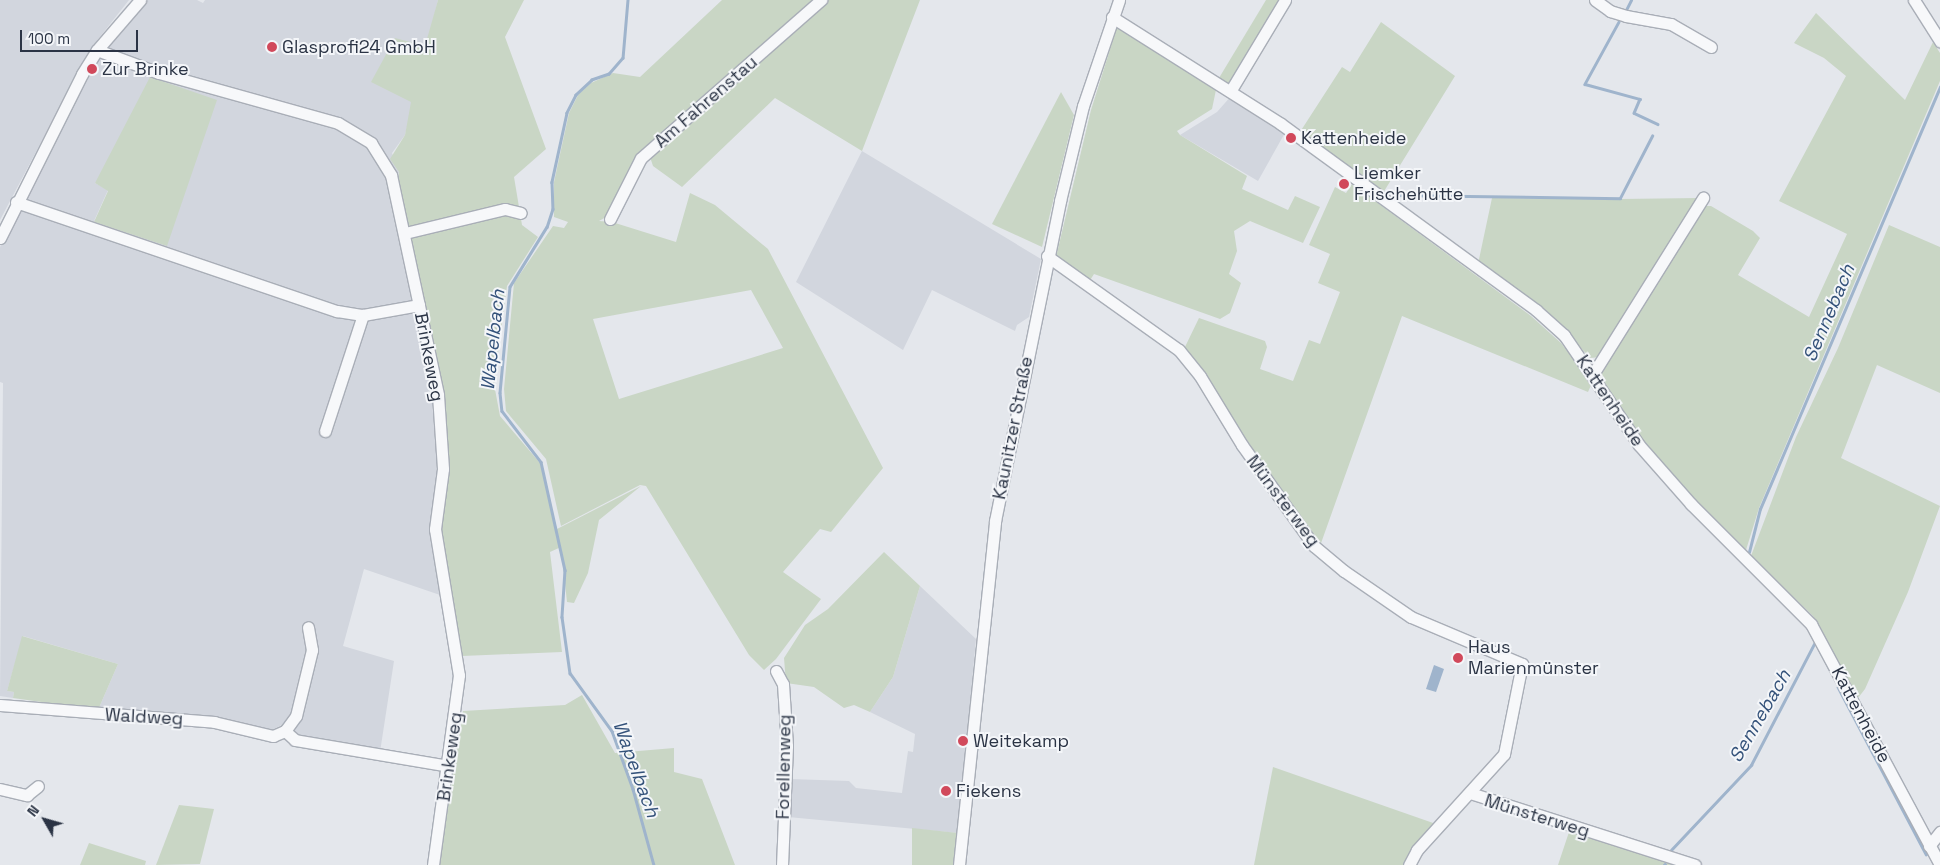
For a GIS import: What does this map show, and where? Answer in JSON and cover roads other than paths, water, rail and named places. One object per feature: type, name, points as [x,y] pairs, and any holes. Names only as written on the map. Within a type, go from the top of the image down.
[{"type":"street","points":[[0,238],[59,115],[97,50],[140,0]]},
{"type":"street","name":"Am Fahrenstau","points":[[610,219],[641,158],[821,0]]},
{"type":"street","name":"Kaunitzer Straße","points":[[959,865],[995,522],[1048,256],[1083,106],[1118,0]]},
{"type":"street","points":[[1231,90],[1285,0]]},
{"type":"street","points":[[1594,0],[1610,11],[1626,16],[1671,24],[1711,47]]},
{"type":"street","points":[[1914,0],[1940,41]]},
{"type":"street","name":"Kattenheide","points":[[1112,17],[1231,90],[1536,310],[1564,335],[1593,374],[1639,445],[1691,504],[1811,624],[1929,846],[1935,863]]},
{"type":"street","name":"Brinkeweg","points":[[97,50],[160,73],[354,130],[371,142],[391,175],[405,233],[438,396],[443,469],[435,529],[459,675],[449,766],[433,865]]},
{"type":"street","points":[[1593,374],[1703,198]]},
{"type":"street","points":[[16,202],[336,311],[363,314],[419,306]]},
{"type":"street","points":[[405,233],[505,209],[521,213]]},
{"type":"street","name":"Münsterweg","points":[[1048,256],[1179,350],[1200,376],[1242,445],[1314,546],[1344,571],[1412,617],[1520,662],[1522,668],[1508,744],[1504,754],[1470,793],[1695,865]]},
{"type":"street","points":[[325,431],[363,314]]},
{"type":"street","points":[[308,627],[312,650],[296,716],[285,731],[296,740],[449,766]]},
{"type":"street","name":"Forellenweg","points":[[776,671],[783,684],[787,746],[782,865]]},
{"type":"street","name":"Waldweg","points":[[0,705],[214,722],[273,736],[285,731]]},
{"type":"street","points":[[0,789],[26,795],[38,786]]},
{"type":"street","points":[[1409,865],[1417,850],[1470,793]]},
{"type":"street","points":[[1929,846],[1940,832]]},
{"type":"water","points":[[1434,665],[1444,669],[1436,692],[1426,689]]},
{"type":"waterway","name":"Wapelbach","points":[[628,0],[623,58],[609,74],[592,80],[576,95],[567,113],[552,182],[553,209],[547,227],[510,287],[500,393],[502,411],[541,462],[565,570],[562,617],[570,673],[612,731],[633,789],[654,865]]},
{"type":"waterway","points":[[1625,12],[1631,0]]},
{"type":"waterway","points":[[1619,22],[1585,84],[1640,99],[1634,113],[1658,124]]},
{"type":"waterway","name":"Sennebach","points":[[1749,552],[1760,509],[1940,87]]},
{"type":"waterway","points":[[1392,195],[1620,198],[1652,136]]},
{"type":"waterway","name":"Sennebach","points":[[1671,850],[1751,765],[1815,642]]},
{"type":"waterway","points":[[1838,687],[1926,854]]},
{"type":"place","name":"Glasprofi24 GmbH","points":[[272,47]]},
{"type":"place","name":"Zur Brinke","points":[[92,69]]},
{"type":"place","name":"Kattenheide","points":[[1291,138]]},
{"type":"place","name":"Liemker Frischehütte","points":[[1344,184]]},
{"type":"place","name":"Haus Marienmünster","points":[[1458,658]]},
{"type":"place","name":"Weitekamp","points":[[963,741]]},
{"type":"place","name":"Fiekens","points":[[946,791]]}]
